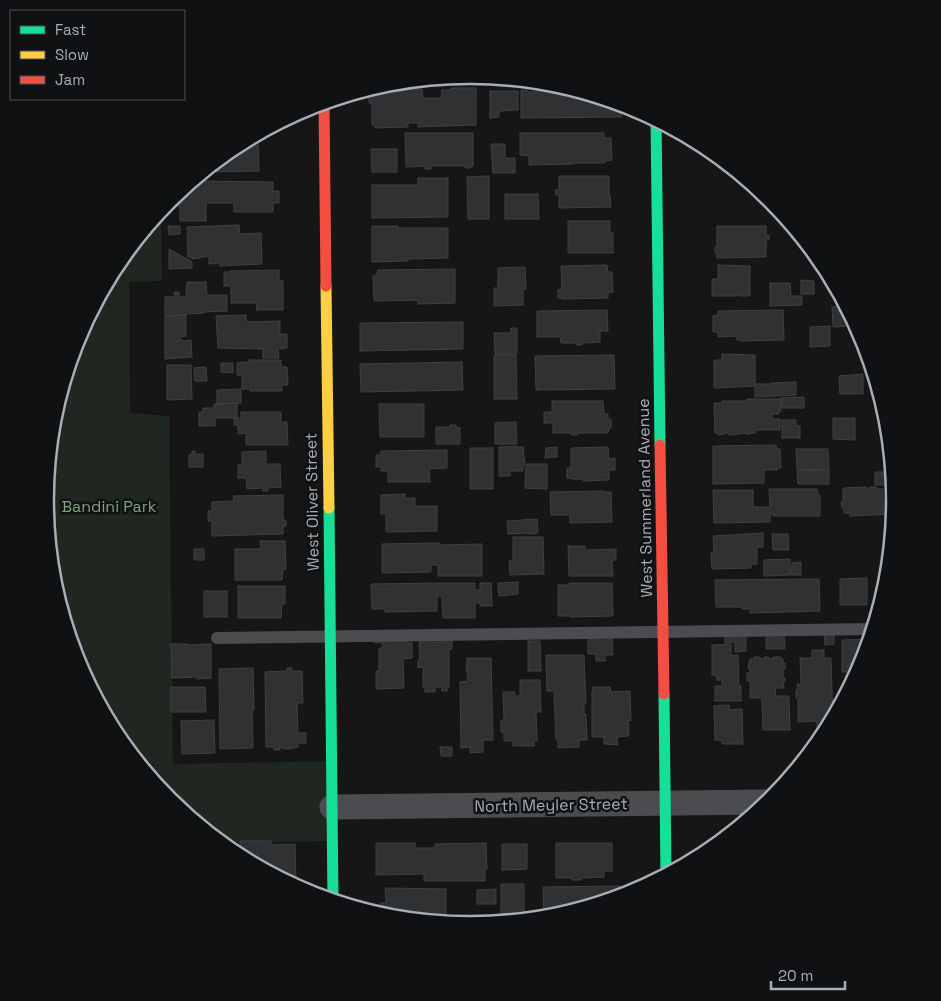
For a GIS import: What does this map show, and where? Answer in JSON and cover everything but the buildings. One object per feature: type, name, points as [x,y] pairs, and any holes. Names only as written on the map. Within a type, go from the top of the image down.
[{"type":"street","name":"West Oliver Street","points":[[324,110],[333,894]]},
{"type":"street","name":"West Summerland Avenue","points":[[656,128],[666,868]]},
{"type":"street","name":"North Meyler Street","points":[[332,807],[758,802]]},
{"type":"lane","points":[[217,638],[867,629]]},
{"type":"green space","name":"Bandini Park","points":[[161,222],[162,281],[129,282],[130,413],[169,416],[173,764],[328,761],[329,841],[233,843],[196,814],[157,775],[124,732],[85,660],[68,608],[57,555],[54,500],[57,446],[68,393],[85,341],[110,292],[124,269]]},
{"type":"traffic: fast","points":[[656,128],[660,445]]},
{"type":"traffic: fast","points":[[329,508],[333,894]]},
{"type":"traffic: fast","points":[[664,694],[666,868]]},
{"type":"traffic: slow","points":[[326,286],[329,508]]},
{"type":"traffic: jam","points":[[324,110],[326,286]]},
{"type":"traffic: jam","points":[[660,445],[664,694]]}]
